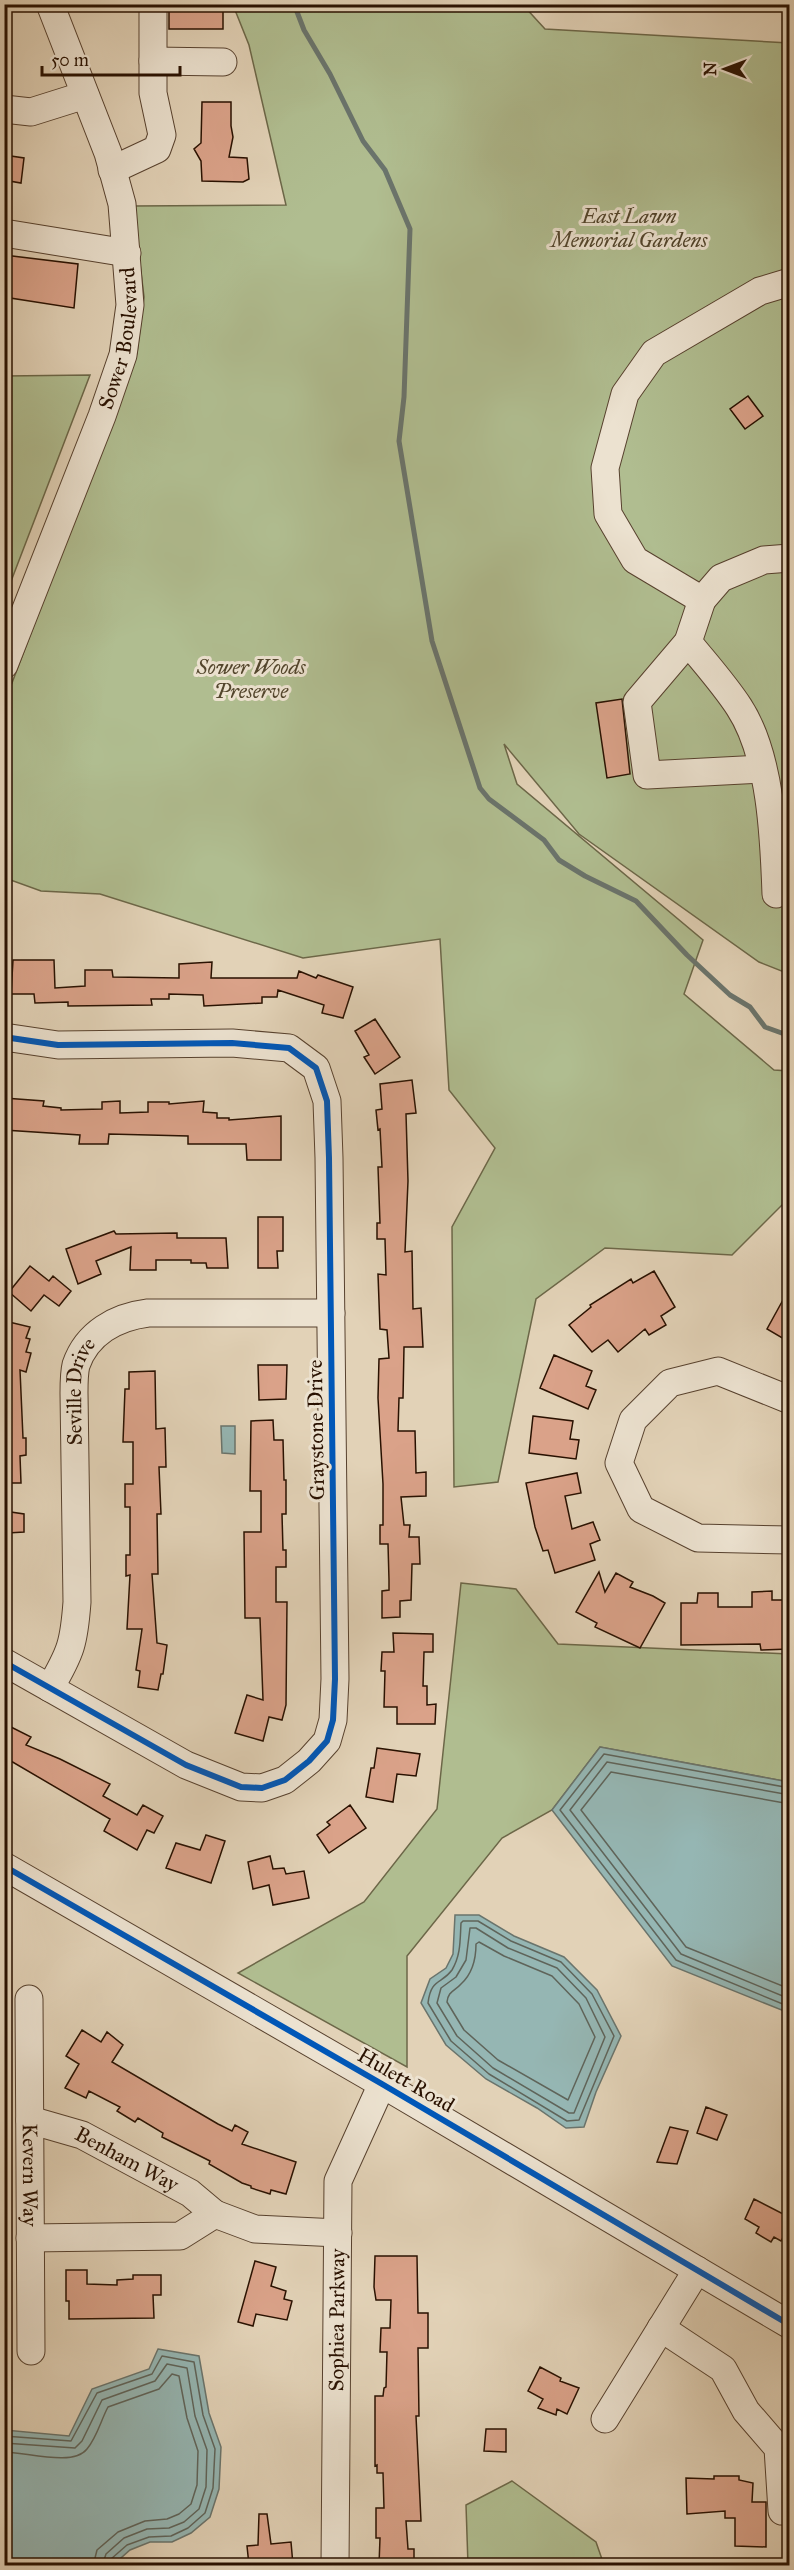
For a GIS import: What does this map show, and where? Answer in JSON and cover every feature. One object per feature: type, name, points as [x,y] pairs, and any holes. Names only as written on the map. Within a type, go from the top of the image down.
[{"type":"street","name":"Sower Boulevard","points":[[4,665],[102,416],[123,355],[130,305],[122,204],[85,95],[50,4]]},
{"type":"street","points":[[112,170],[157,149],[162,135],[153,93],[153,4]]},
{"type":"street","points":[[153,61],[223,62]]},
{"type":"street","points":[[4,109],[31,112],[85,95]]},
{"type":"street","points":[[4,233],[127,253]]},
{"type":"street","points":[[702,600],[635,560],[608,514],[605,468],[625,394],[654,352],[760,291],[789,282]]},
{"type":"street","points":[[762,770],[647,775],[637,702],[688,642],[702,600],[721,578],[764,560],[789,558]]},
{"type":"street","points":[[688,642],[740,708],[759,748],[774,827],[776,894]]},
{"type":"street","name":"Graystone Drive","points":[[4,1037],[58,1045],[232,1043],[289,1048],[316,1068],[327,1101],[335,1679],[333,1720],[327,1741],[309,1761],[285,1780],[262,1788],[241,1787],[186,1765],[4,1662]]},
{"type":"street","name":"Seville Drive","points":[[50,1688],[70,1654],[75,1634],[77,1602],[74,1393],[76,1366],[97,1333],[127,1316],[148,1313],[331,1313]]},
{"type":"street","points":[[789,1400],[718,1371],[670,1383],[633,1420],[619,1463],[641,1509],[698,1538],[789,1540]]},
{"type":"street","name":"Hulett Road","points":[[4,1866],[382,2084],[789,2325]]},
{"type":"street","name":"Kevern Way","points":[[29,1999],[31,2351]]},
{"type":"street","name":"Sophiea Parkway","points":[[335,2565],[338,2181],[382,2084]]},
{"type":"street","name":"Benham Way","points":[[30,2120],[82,2135],[190,2193],[215,2214],[255,2229],[338,2233]]},
{"type":"street","points":[[30,2238],[180,2236],[215,2214]]},
{"type":"street","points":[[605,2419],[697,2270]]},
{"type":"street","points":[[661,2328],[723,2369],[746,2410],[778,2448],[782,2511]]},
{"type":"green space","points":[[233,5],[523,5],[545,29],[789,43],[789,974],[759,962],[579,834],[504,744],[517,784],[703,940],[684,994],[774,1070],[789,1071],[789,1198],[732,1255],[605,1248],[536,1299],[498,1482],[454,1487],[452,1227],[495,1148],[449,1090],[440,939],[303,958],[100,894],[41,891],[5,878],[4,704],[137,353],[144,297],[133,206],[286,205],[249,45]]},
{"type":"green space","points":[[90,375],[5,597],[5,376]]},
{"type":"green space","points":[[461,1583],[516,1589],[558,1644],[789,1654],[789,1782],[600,1747],[552,1810],[502,1838],[407,1956],[407,2067],[238,1973],[364,1902],[437,1809]]},
{"type":"green space","points":[[512,2481],[596,2542],[604,2565],[468,2565],[466,2505]]},
{"type":"water","points":[[221,1426],[235,1426],[235,1454],[222,1453]]},
{"type":"water","points":[[600,1747],[789,1782],[789,2013],[672,1966],[552,1810]]},
{"type":"water","points":[[455,1915],[479,1915],[514,1936],[564,1957],[597,1990],[621,2036],[596,2092],[584,2127],[566,2128],[537,2108],[486,2079],[446,2045],[421,2003],[430,1979],[446,1968],[453,1954]]},
{"type":"water","points":[[158,2349],[199,2356],[209,2413],[221,2447],[219,2489],[210,2517],[191,2533],[172,2542],[150,2542],[130,2550],[113,2565],[5,2565],[5,2430],[69,2436],[92,2389],[149,2369]]},
{"type":"building","points":[[169,4],[223,4],[223,29],[169,29]]},
{"type":"building","points":[[202,102],[231,102],[233,137],[229,157],[247,158],[249,179],[243,182],[202,181],[201,161],[194,149],[201,143]]},
{"type":"building","points":[[4,155],[24,158],[21,183],[4,180]]},
{"type":"building","points":[[4,255],[78,264],[74,308],[4,297]]},
{"type":"building","points":[[748,396],[763,416],[745,429],[730,409]]},
{"type":"building","points":[[622,699],[630,774],[607,778],[596,703]]},
{"type":"building","points":[[13,960],[54,960],[55,988],[85,986],[85,970],[112,970],[113,977],[179,978],[179,964],[212,962],[211,978],[297,978],[299,971],[316,978],[318,975],[353,987],[343,1018],[322,1013],[324,1005],[278,990],[277,997],[262,997],[262,1003],[204,1006],[203,995],[169,994],[169,999],[151,999],[152,1005],[68,1006],[68,1002],[35,1003],[34,994],[11,994]]},
{"type":"building","points":[[375,1019],[400,1057],[375,1074],[364,1057],[369,1055],[355,1031]]},
{"type":"building","points":[[412,1080],[416,1113],[406,1114],[408,1181],[405,1252],[412,1251],[413,1309],[421,1308],[423,1347],[404,1347],[403,1398],[399,1398],[398,1431],[415,1431],[416,1473],[426,1472],[426,1496],[401,1497],[404,1525],[410,1525],[409,1537],[419,1537],[420,1564],[412,1564],[411,1600],[400,1601],[400,1617],[382,1618],[382,1591],[389,1590],[389,1580],[388,1544],[380,1544],[380,1525],[383,1525],[383,1484],[378,1398],[379,1359],[389,1358],[387,1330],[380,1329],[378,1274],[386,1275],[385,1239],[377,1239],[377,1223],[380,1223],[378,1167],[382,1167],[380,1129],[378,1130],[376,1110],[382,1109],[380,1084]]},
{"type":"building","points":[[4,1098],[44,1101],[43,1106],[61,1108],[61,1110],[102,1109],[102,1102],[120,1101],[120,1113],[148,1112],[148,1102],[169,1102],[169,1104],[204,1101],[203,1112],[217,1113],[217,1118],[229,1118],[229,1120],[281,1116],[281,1160],[247,1160],[246,1144],[188,1144],[188,1136],[109,1134],[108,1144],[79,1144],[80,1135],[4,1130]]},
{"type":"building","points":[[258,1217],[283,1217],[283,1251],[277,1251],[278,1268],[258,1268]]},
{"type":"building","points":[[114,1231],[116,1234],[177,1233],[177,1238],[226,1238],[228,1268],[207,1268],[206,1263],[191,1263],[191,1260],[156,1260],[156,1270],[130,1270],[131,1247],[96,1261],[101,1274],[78,1284],[66,1249]]},
{"type":"building","points":[[30,1266],[49,1281],[53,1276],[71,1291],[59,1306],[44,1295],[31,1311],[9,1292]]},
{"type":"building","points":[[654,1271],[675,1307],[661,1316],[666,1325],[649,1335],[645,1329],[618,1352],[608,1340],[592,1352],[569,1325],[591,1307],[590,1305],[631,1279],[633,1283]]},
{"type":"building","points":[[789,1289],[789,1329],[784,1339],[767,1329]]},
{"type":"building","points":[[9,1322],[30,1327],[26,1338],[30,1339],[26,1352],[31,1353],[26,1372],[20,1370],[23,1438],[26,1438],[26,1455],[20,1456],[21,1483],[4,1483],[4,1372],[11,1352],[4,1350],[4,1336]]},
{"type":"building","points":[[554,1355],[592,1371],[586,1386],[596,1390],[588,1409],[540,1388]]},
{"type":"building","points":[[258,1365],[287,1365],[286,1399],[259,1400]]},
{"type":"building","points":[[155,1371],[156,1429],[165,1428],[166,1467],[159,1467],[161,1514],[157,1514],[158,1574],[152,1574],[157,1643],[167,1645],[158,1690],[138,1687],[140,1671],[136,1670],[142,1629],[127,1629],[130,1575],[126,1576],[126,1555],[130,1555],[130,1507],[125,1507],[125,1484],[133,1484],[133,1442],[123,1442],[125,1389],[129,1389],[129,1372]]},
{"type":"building","points":[[533,1416],[573,1421],[570,1439],[579,1440],[576,1459],[529,1453]]},
{"type":"building","points":[[273,1420],[274,1440],[283,1440],[284,1480],[286,1480],[286,1514],[282,1514],[286,1567],[276,1567],[276,1602],[287,1602],[286,1705],[282,1720],[269,1717],[263,1741],[235,1733],[247,1695],[263,1700],[260,1618],[245,1618],[244,1532],[261,1532],[261,1491],[250,1491],[251,1421]]},
{"type":"building","points":[[577,1473],[581,1493],[565,1496],[572,1529],[593,1522],[600,1540],[590,1544],[595,1560],[555,1573],[548,1550],[543,1551],[535,1527],[526,1483]]},
{"type":"building","points":[[4,1511],[24,1514],[24,1532],[8,1533],[8,1529],[4,1529]]},
{"type":"building","points":[[599,1572],[605,1592],[616,1573],[633,1582],[630,1587],[665,1603],[640,1648],[595,1627],[597,1623],[576,1612]]},
{"type":"building","points":[[772,1591],[772,1600],[789,1600],[789,1649],[761,1650],[760,1644],[681,1645],[681,1603],[697,1603],[698,1593],[718,1593],[718,1607],[752,1607],[752,1592]]},
{"type":"building","points":[[393,1633],[433,1634],[433,1652],[424,1652],[423,1686],[427,1686],[427,1705],[436,1704],[435,1724],[397,1724],[397,1707],[384,1707],[385,1671],[381,1671],[382,1652],[394,1652]]},
{"type":"building","points":[[9,1726],[31,1737],[26,1745],[110,1784],[103,1796],[137,1815],[143,1805],[163,1816],[154,1833],[147,1830],[137,1850],[104,1831],[110,1819],[4,1757],[4,1734]]},
{"type":"building","points":[[377,1748],[420,1754],[416,1776],[397,1774],[393,1802],[366,1797]]},
{"type":"building","points":[[350,1805],[366,1828],[329,1853],[317,1835],[330,1825],[327,1822]]},
{"type":"building","points":[[206,1835],[225,1841],[211,1883],[166,1868],[176,1843],[200,1850]]},
{"type":"building","points":[[270,1856],[273,1869],[284,1868],[286,1874],[304,1871],[309,1898],[273,1905],[269,1885],[253,1889],[248,1862]]},
{"type":"building","points":[[82,2030],[101,2042],[107,2032],[123,2045],[112,2062],[218,2124],[232,2131],[235,2125],[248,2132],[242,2144],[296,2162],[286,2194],[271,2190],[270,2194],[251,2188],[209,2164],[210,2161],[162,2137],[163,2133],[138,2118],[135,2122],[117,2111],[120,2107],[89,2091],[86,2098],[65,2088],[79,2064],[66,2056]]},
{"type":"building","points":[[706,2107],[727,2115],[717,2140],[697,2133]]},
{"type":"building","points":[[670,2127],[688,2131],[677,2164],[657,2162]]},
{"type":"building","points":[[754,2199],[789,2217],[789,2226],[781,2241],[774,2237],[771,2242],[756,2233],[759,2227],[745,2219]]},
{"type":"building","points":[[375,2256],[417,2256],[418,2313],[428,2313],[428,2348],[418,2348],[419,2416],[416,2416],[421,2521],[406,2521],[408,2549],[414,2549],[414,2565],[379,2565],[380,2538],[376,2538],[376,2508],[384,2508],[383,2473],[377,2473],[377,2465],[375,2466],[375,2396],[383,2396],[386,2387],[387,2352],[380,2352],[381,2328],[390,2328],[391,2300],[376,2300]]},
{"type":"building","points":[[255,2261],[276,2267],[271,2286],[286,2291],[284,2299],[292,2301],[287,2320],[256,2314],[253,2326],[238,2322]]},
{"type":"building","points":[[66,2270],[87,2270],[87,2284],[117,2285],[117,2280],[133,2279],[133,2275],[161,2275],[161,2295],[153,2295],[154,2318],[69,2319],[69,2301],[66,2301]]},
{"type":"building","points":[[540,2367],[561,2378],[560,2381],[579,2388],[567,2414],[557,2409],[556,2415],[538,2408],[543,2399],[528,2391]]},
{"type":"building","points":[[486,2429],[506,2429],[506,2452],[484,2451]]},
{"type":"building","points":[[714,2476],[739,2476],[739,2480],[753,2483],[752,2502],[766,2502],[766,2547],[735,2546],[735,2518],[725,2518],[725,2511],[687,2514],[686,2478],[714,2479]]},
{"type":"building","points":[[259,2514],[267,2514],[271,2544],[291,2542],[293,2565],[249,2565],[247,2546],[258,2545]]},
{"type":"waterway","points":[[294,4],[304,30],[330,74],[363,141],[385,170],[410,229],[404,397],[399,441],[432,641],[480,788],[489,799],[544,840],[559,860],[585,876],[636,901],[687,955],[730,995],[750,1007],[765,1027],[790,1036]]},
{"type":"cycle path","points":[[4,1037],[58,1045],[232,1043],[289,1048],[316,1068],[327,1101],[329,1158],[335,1679],[333,1720],[327,1741],[309,1761],[285,1780],[262,1788],[241,1787],[186,1765],[4,1662]]},
{"type":"cycle path","points":[[4,1866],[382,2084],[790,2325]]},
{"type":"park label","name":"East Lawn Memorial Gardens","points":[[629,228]]},
{"type":"park label","name":"Sower Woods Preserve","points":[[251,679]]}]
